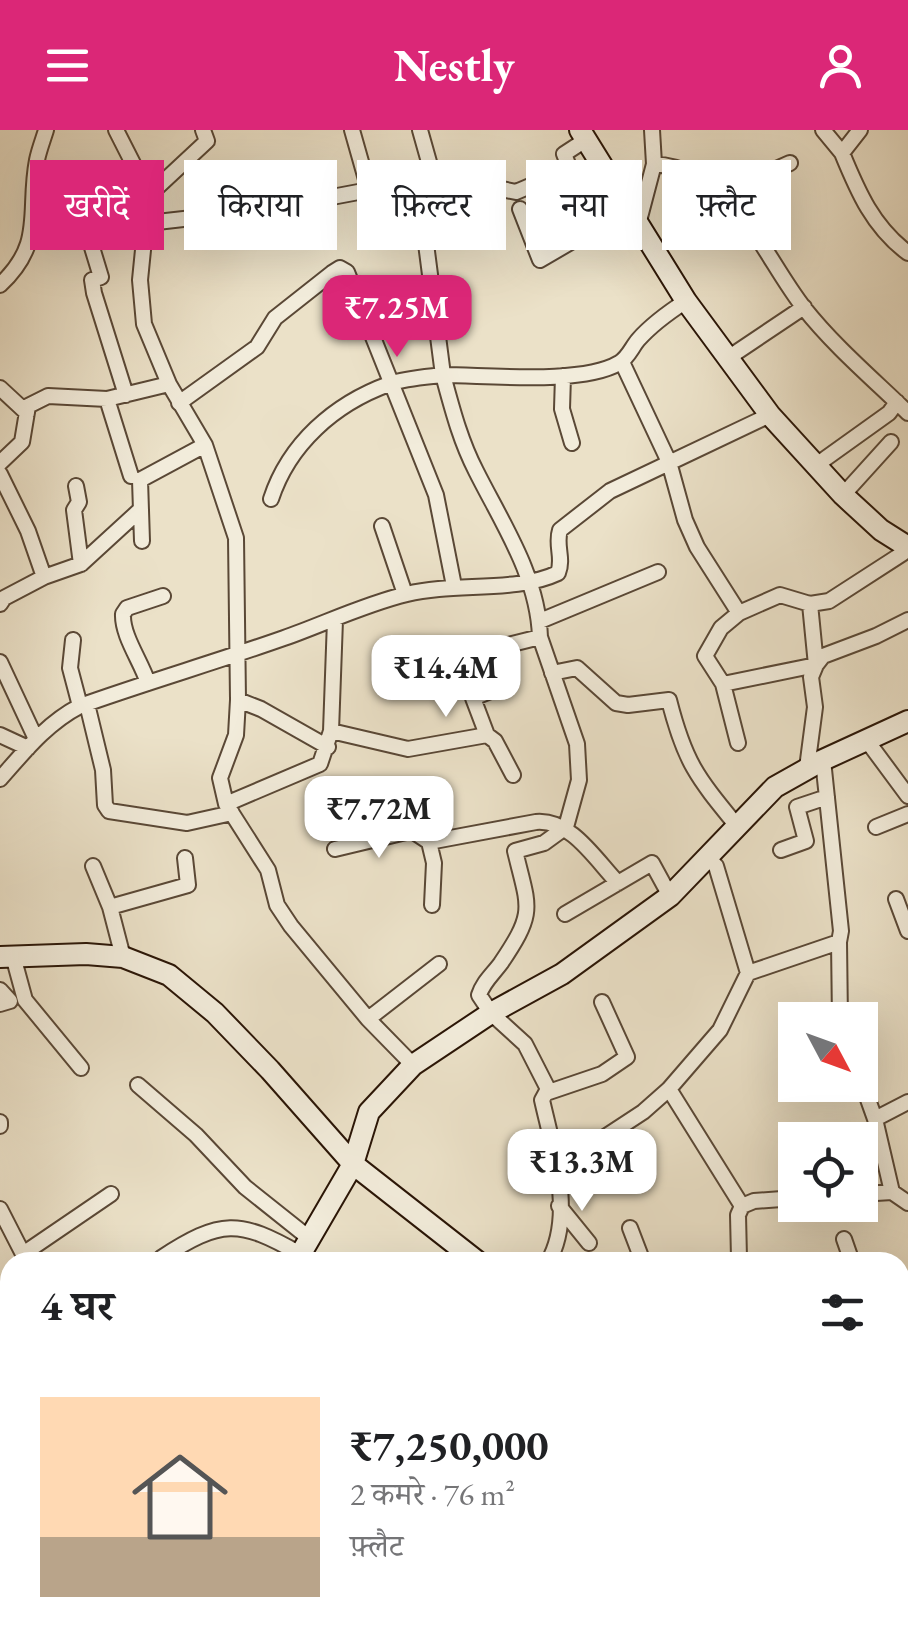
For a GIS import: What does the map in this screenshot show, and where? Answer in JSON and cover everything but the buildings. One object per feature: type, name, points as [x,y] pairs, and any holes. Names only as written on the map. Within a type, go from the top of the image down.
[{"type":"street","points":[[1,282],[16,270],[28,250],[34,223],[36,162],[46,130]]},
{"type":"street","points":[[116,130],[131,160]]},
{"type":"street","points":[[164,181],[207,141],[203,130]]},
{"type":"street","points":[[352,130],[360,160]]},
{"type":"street","points":[[642,194],[654,164],[652,130]]},
{"type":"street","points":[[823,130],[842,153],[862,202],[890,240],[908,253]]},
{"type":"street","points":[[842,153],[860,130]]},
{"type":"street","points":[[421,131],[429,160]]},
{"type":"street","points":[[506,190],[516,192],[570,169],[564,154],[583,134],[600,160]]},
{"type":"street","points":[[654,164],[662,165]]},
{"type":"street","points":[[164,221],[212,218],[357,192]]},
{"type":"street","points":[[520,209],[526,224]]},
{"type":"street","points":[[642,227],[686,301],[770,415],[843,496],[908,548],[830,601],[810,604],[780,596],[739,612],[721,628],[705,656],[723,684],[738,743]]},
{"type":"street","points":[[93,250],[101,277],[92,280],[94,293],[126,395]]},
{"type":"street","points":[[143,250],[140,280],[144,324],[169,384],[205,445],[236,538],[236,735],[220,778],[229,808],[268,870],[284,916],[368,1019],[413,1065]]},
{"type":"street","points":[[427,250],[443,375],[459,434],[520,551],[552,673],[577,744],[579,780],[566,827],[544,843],[516,851],[530,911],[479,995],[491,1013],[525,1044],[548,1089],[542,1100],[554,1152],[561,1233],[552,1252]]},
{"type":"street","points":[[536,250],[540,260],[560,250]]},
{"type":"street","points":[[768,250],[804,307],[903,407],[888,413],[815,466]]},
{"type":"street","points":[[179,403],[257,348],[275,318],[340,268],[347,272],[436,495],[454,586]]},
{"type":"street","points":[[271,499],[292,451],[325,420],[391,383],[443,375],[563,376],[597,372],[622,362],[665,314],[686,301]]},
{"type":"street","points":[[728,358],[804,307]]},
{"type":"street","points":[[622,362],[670,462],[685,520],[697,548],[739,612]]},
{"type":"street","points":[[563,376],[562,409],[572,443]]},
{"type":"street","points":[[0,463],[22,442],[28,406],[48,396],[108,399],[169,384]]},
{"type":"street","points":[[0,388],[26,412]]},
{"type":"street","points":[[108,399],[131,476]]},
{"type":"street","points":[[0,779],[64,714],[83,705],[405,594],[548,578],[562,564],[557,540],[560,530],[610,491],[770,415]]},
{"type":"street","points":[[843,496],[891,442]]},
{"type":"street","points":[[142,541],[140,480],[205,445]]},
{"type":"street","points":[[0,474],[28,531],[44,577]]},
{"type":"street","points":[[76,486],[79,502],[74,510],[81,564]]},
{"type":"street","points":[[0,604],[44,577],[81,564],[141,509]]},
{"type":"street","points":[[382,526],[405,594]]},
{"type":"street","points":[[425,666],[498,648],[658,572]]},
{"type":"street","points":[[148,682],[126,634],[123,614],[127,608],[163,596]]},
{"type":"street","points":[[810,604],[816,664]]},
{"type":"street","points":[[73,640],[70,668],[104,770],[105,806],[109,812],[187,823],[229,808],[292,774],[320,764],[330,739],[335,620]]},
{"type":"street","points":[[840,1002],[841,932],[827,796],[815,764],[811,677],[824,656],[908,620]]},
{"type":"street","points":[[498,648],[508,684],[473,698],[486,735],[494,741],[513,775]]},
{"type":"street","points":[[0,662],[32,743]]},
{"type":"street","points":[[723,684],[816,664]]},
{"type":"street","points":[[552,673],[577,668],[616,703],[628,706],[670,700],[681,746],[694,774],[737,826]]},
{"type":"street","points":[[238,700],[330,739],[408,749],[486,735]]},
{"type":"street","points":[[302,1252],[353,1164],[369,1112],[413,1065],[491,1013],[562,974],[670,896],[775,787],[908,721]]},
{"type":"street","points":[[0,735],[32,743]]},
{"type":"street","points":[[868,742],[908,796]]},
{"type":"street","points":[[781,850],[806,842],[797,807],[827,796]]},
{"type":"street","points":[[876,828],[908,814]]},
{"type":"street","points":[[429,842],[551,821],[566,827],[618,883]]},
{"type":"street","points":[[335,849],[406,832],[408,828],[429,842],[434,863],[432,904]]},
{"type":"street","points":[[582,1152],[643,1112],[669,1089],[720,1030],[748,972],[716,866],[707,857]]},
{"type":"street","points":[[110,907],[188,885],[185,858]]},
{"type":"street","points":[[565,914],[652,863],[670,896]]},
{"type":"street","points":[[93,866],[110,907],[122,957]]},
{"type":"street","points":[[896,900],[908,931]]},
{"type":"street","points":[[748,972],[840,942]]},
{"type":"street","points":[[81,1068],[26,1000],[6,956],[122,957],[169,976],[215,1013],[353,1164],[465,1252]]},
{"type":"street","points":[[368,1019],[439,964]]},
{"type":"street","points":[[0,990],[10,1001],[0,1004]]},
{"type":"street","points":[[546,1093],[602,1074],[627,1056],[602,1002]]},
{"type":"street","points":[[138,1085],[196,1135],[302,1252]]},
{"type":"street","points":[[669,1089],[742,1206]]},
{"type":"street","points":[[869,1102],[892,1192],[908,1204]]},
{"type":"street","points":[[875,1119],[908,1102]]},
{"type":"street","points":[[878,1193],[892,1192]]},
{"type":"street","points":[[26,1252],[111,1194]]},
{"type":"street","points":[[740,1252],[738,1215],[742,1206],[778,1199]]},
{"type":"street","points":[[560,1206],[590,1243]]},
{"type":"street","points":[[0,1208],[22,1252]]},
{"type":"street","points":[[170,1252],[193,1237],[228,1227],[264,1234],[302,1252]]},
{"type":"street","points":[[630,1228],[638,1252]]},
{"type":"street","points":[[844,1239],[849,1252]]}]
